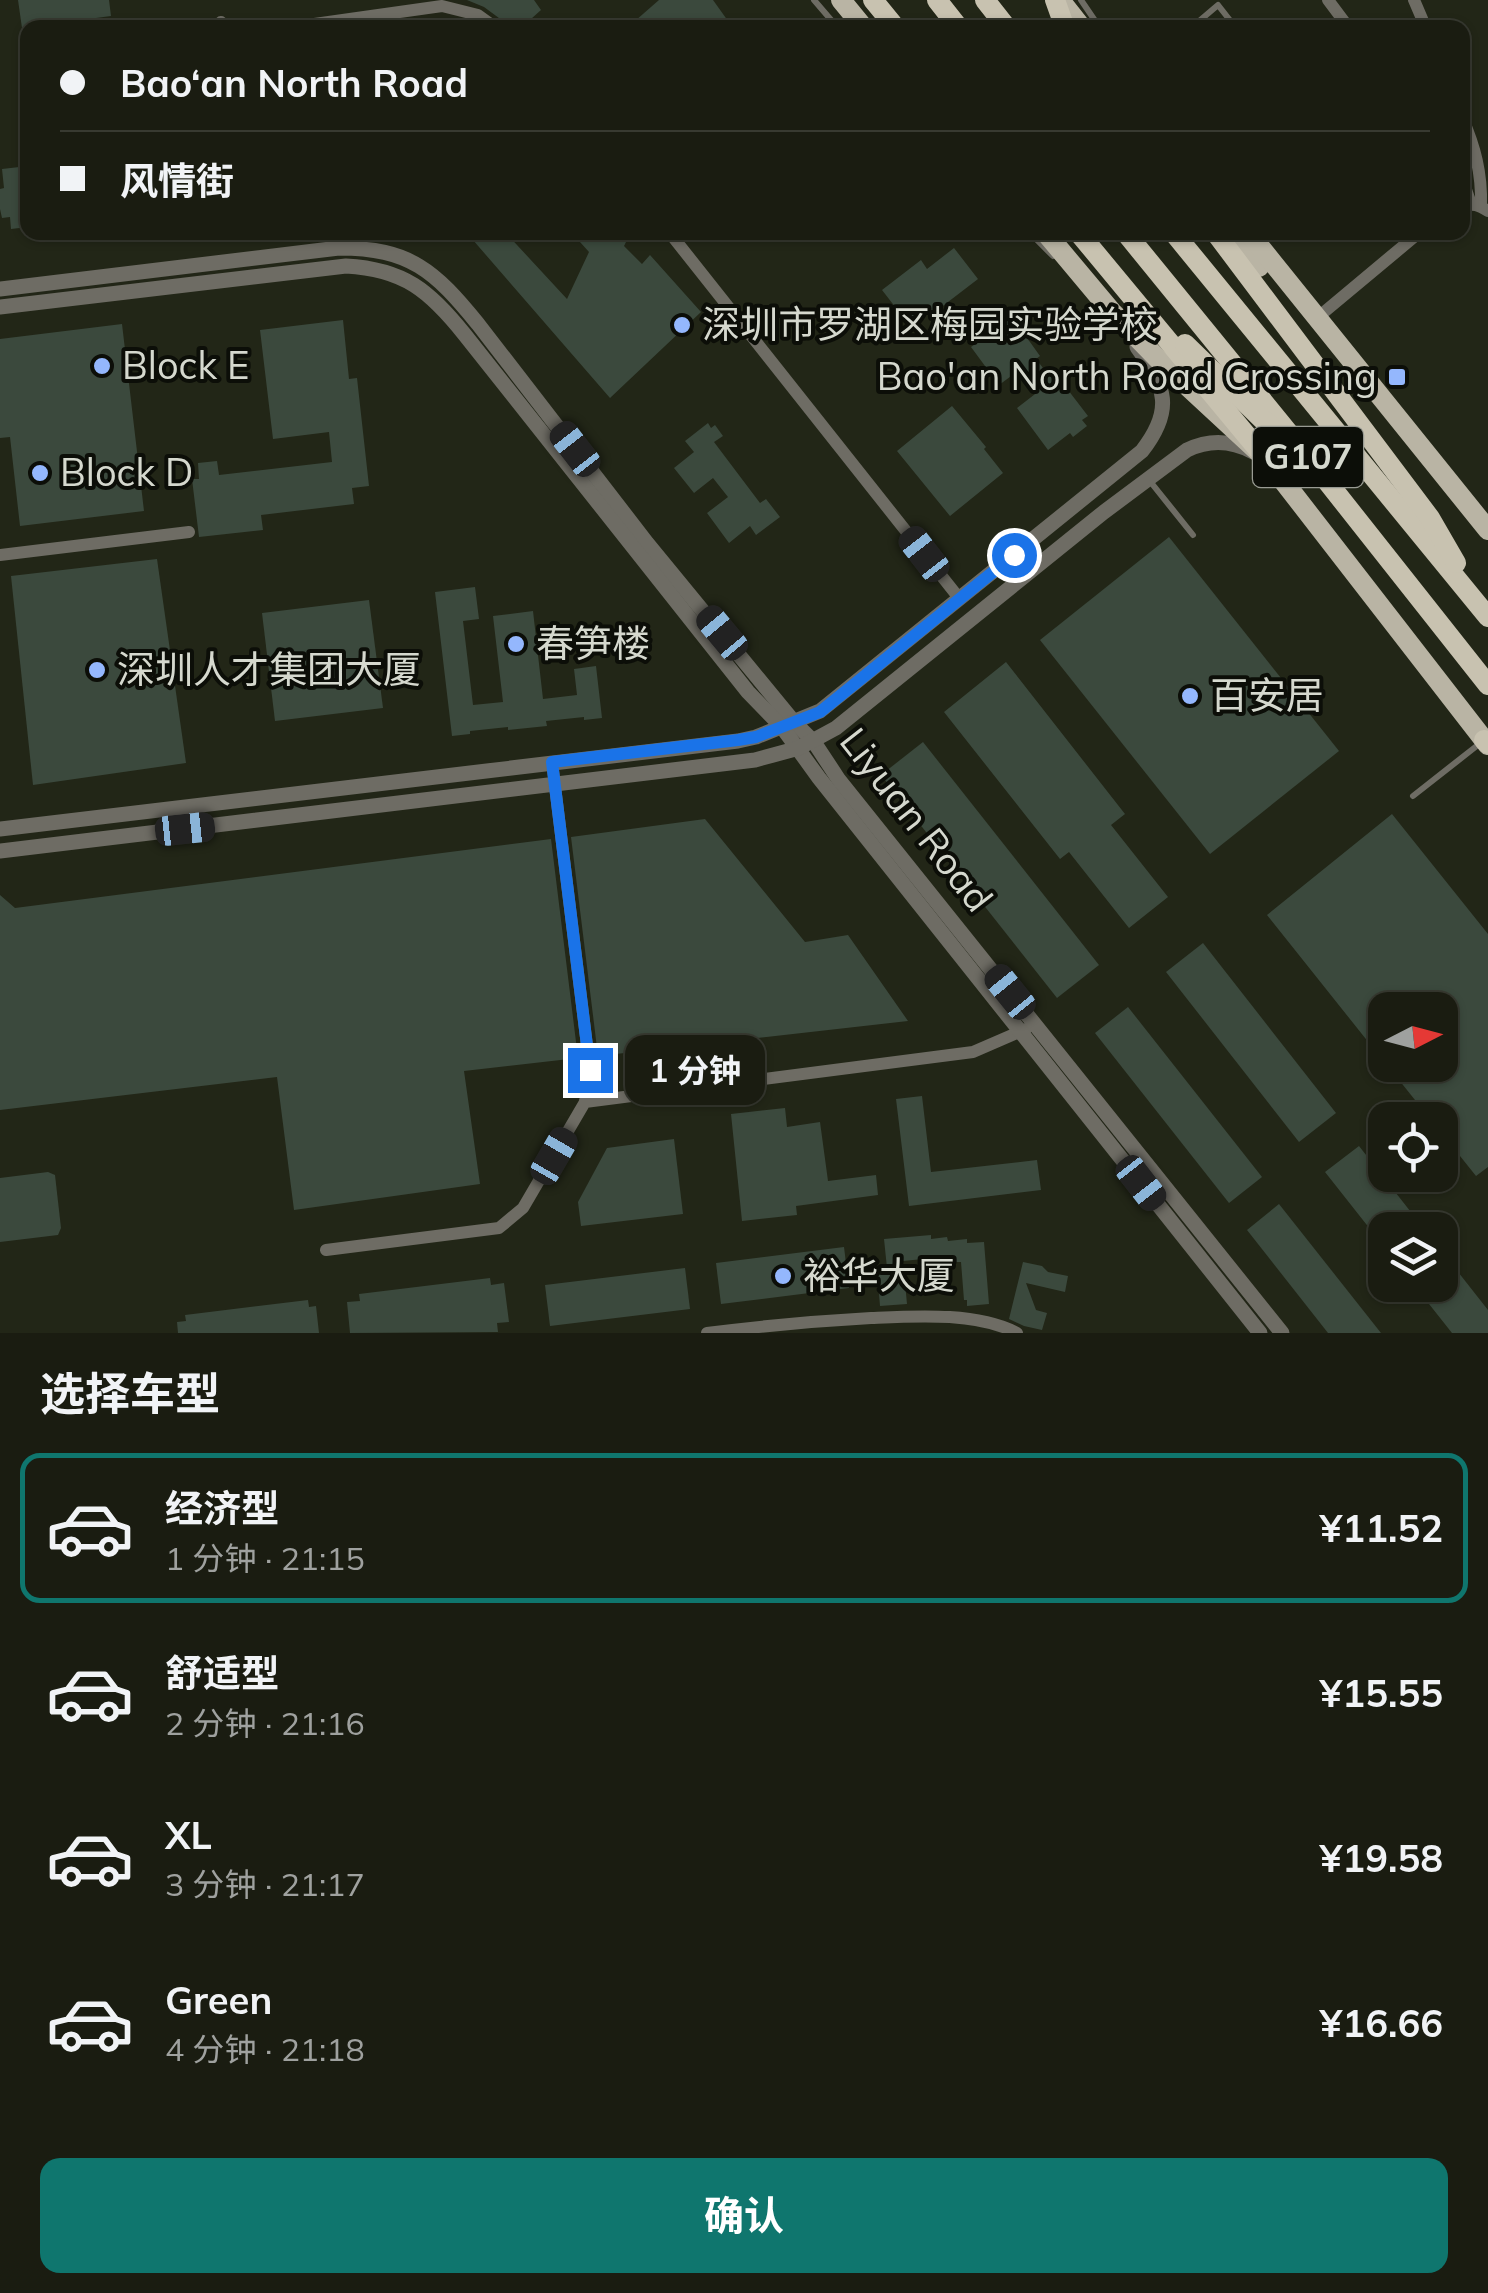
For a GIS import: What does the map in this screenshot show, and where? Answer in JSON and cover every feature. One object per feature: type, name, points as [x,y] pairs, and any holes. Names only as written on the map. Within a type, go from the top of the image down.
[{"type":"highway","points":[[873,0],[889,20]]},
{"type":"highway","points":[[937,0],[953,20]]},
{"type":"highway","points":[[1085,240],[1267,460]]},
{"type":"highway","name":"G107","points":[[1132,240],[1488,685]]},
{"type":"highway","name":"G107","points":[[1180,240],[1488,617]]},
{"type":"highway","points":[[1221,240],[1430,518],[1488,617]]},
{"type":"highway","points":[[1126,288],[1262,419],[1292,437]]},
{"type":"main road","points":[[841,0],[857,20]]},
{"type":"main road","points":[[1052,240],[1158,360],[1267,460],[1487,743]]},
{"type":"main road","points":[[1236,240],[1304,320],[1367,381]]},
{"type":"main road","points":[[1254,240],[1488,530]]},
{"type":"street","points":[[336,20],[442,6],[485,20]]},
{"type":"street","points":[[1470,135],[1482,184],[1478,206]]},
{"type":"street","points":[[675,240],[959,598]]},
{"type":"street","points":[[1317,318],[1410,240]]},
{"type":"street","name":"Liyuan Road","points":[[0,290],[339,248],[377,250],[411,261],[434,275],[454,295],[806,745],[831,793],[1282,1333]]},
{"type":"street","name":"Liyuan Road","points":[[0,307],[346,266],[388,272],[408,280],[443,308],[748,692],[788,724]]},
{"type":"street","points":[[0,829],[738,740],[820,712],[1142,451],[1153,437],[1159,425],[1163,392],[1146,359],[1112,312]]},
{"type":"street","points":[[0,851],[755,760],[806,745],[847,720],[1104,512],[1188,450],[1200,444],[1229,442],[1267,460]]},
{"type":"street","points":[[0,554],[189,532]]},
{"type":"street","points":[[326,1250],[500,1228],[523,1208],[586,1102],[590,1070],[552,762]]},
{"type":"street","points":[[586,1102],[973,1052],[1028,1028]]},
{"type":"street","name":"Liyuan Road","points":[[1028,1028],[1260,1333]]},
{"type":"street","points":[[708,1333],[936,1314],[1006,1327],[1018,1333]]},
{"type":"lane","points":[[814,0],[831,20]]},
{"type":"lane","points":[[1200,20],[1218,5],[1230,20]]},
{"type":"lane","points":[[1037,240],[1087,282]]},
{"type":"lane","points":[[1148,480],[1193,535]]},
{"type":"lane","points":[[1414,796],[1487,743]]},
{"type":"building","points":[[18,0],[109,0],[111,16],[21,20]]},
{"type":"building","points":[[467,0],[534,0],[541,10],[530,20],[502,20]]},
{"type":"building","points":[[659,0],[713,0],[727,20],[636,20]]},
{"type":"building","points":[[20,167],[20,228],[11,229],[10,217],[2,218],[2,169]]},
{"type":"building","points":[[473,240],[512,240],[567,299],[589,252],[578,240],[627,240],[624,246],[642,264],[650,255],[701,312],[610,398]]},
{"type":"building","points":[[954,248],[978,279],[910,326],[882,290],[921,260],[927,269]]},
{"type":"building","points":[[997,307],[1004,317],[1008,314],[1030,342],[1040,356],[1036,359],[1050,377],[1055,373],[1088,416],[1082,420],[1087,426],[1048,450],[1017,408],[1039,391],[1022,368],[999,385],[971,347],[993,331],[983,318]]},
{"type":"building","points":[[343,320],[349,379],[357,378],[369,486],[352,488],[354,504],[261,515],[263,530],[199,537],[192,479],[199,479],[198,463],[217,461],[219,475],[332,462],[329,432],[273,439],[260,330]]},
{"type":"building","points":[[122,324],[144,511],[20,526],[10,437],[0,438],[0,339]]},
{"type":"building","points":[[952,406],[1003,473],[950,516],[897,451]]},
{"type":"building","points":[[708,423],[711,428],[715,425],[723,436],[714,442],[760,503],[766,499],[780,517],[756,535],[750,526],[729,543],[707,513],[728,497],[713,478],[694,493],[674,468],[694,452],[685,441]]},
{"type":"building","name":"百安居","points":[[1169,537],[1339,751],[1210,854],[1040,640]]},
{"type":"building","name":"深圳人才集团大厦","points":[[157,559],[186,763],[33,785],[11,576]]},
{"type":"building","name":"春笋楼","points":[[475,587],[479,619],[463,621],[473,705],[503,702],[493,616],[533,611],[543,699],[577,695],[574,669],[596,666],[602,718],[546,721],[547,726],[470,731],[452,736],[435,592]]},
{"type":"building","points":[[369,600],[383,708],[275,721],[262,613]]},
{"type":"building","points":[[1006,662],[1125,814],[1111,825],[1168,897],[1129,928],[1069,852],[1060,859],[944,712]]},
{"type":"building","points":[[923,742],[1099,965],[1057,998],[881,775]]},
{"type":"building","points":[[1392,814],[1488,934],[1488,1167],[1476,1176],[1458,1154],[1458,1102],[1417,1102],[1401,1082],[1458,1082],[1458,992],[1368,992],[1368,1042],[1267,915]]},
{"type":"building","points":[[705,819],[805,942],[848,935],[908,1021],[598,1056],[571,837]]},
{"type":"building","points":[[551,839],[578,1058],[464,1071],[480,1184],[294,1210],[277,1077],[0,1110],[0,895],[15,908]]},
{"type":"building","points":[[1203,943],[1336,1113],[1299,1142],[1166,972]]},
{"type":"building","points":[[1128,1007],[1262,1177],[1229,1203],[1095,1033]]},
{"type":"building","points":[[922,1096],[931,1172],[1037,1160],[1041,1190],[909,1206],[896,1099]]},
{"type":"building","points":[[785,1108],[787,1127],[820,1122],[828,1181],[876,1175],[878,1195],[796,1206],[797,1215],[742,1221],[731,1114]]},
{"type":"building","points":[[674,1139],[683,1214],[581,1226],[578,1202],[607,1148]]},
{"type":"building","points":[[1359,1146],[1368,1157],[1368,1192],[1395,1192],[1411,1212],[1368,1212],[1368,1226],[1325,1172]]},
{"type":"building","points":[[48,1172],[55,1175],[61,1228],[58,1235],[0,1242],[0,1178]]},
{"type":"building","points":[[1279,1204],[1381,1333],[1328,1333],[1247,1230]]},
{"type":"building","points":[[931,1235],[931,1239],[984,1242],[989,1304],[967,1306],[961,1262],[933,1262],[933,1258],[903,1261],[907,1304],[880,1306],[877,1269],[887,1268],[884,1239]]},
{"type":"building","name":"裕华大厦","points":[[844,1247],[849,1288],[721,1304],[716,1263]]},
{"type":"building","points":[[1023,1262],[1068,1276],[1065,1292],[1026,1283],[1036,1310],[1047,1313],[1042,1330],[1009,1319]]},
{"type":"building","points":[[685,1268],[690,1309],[550,1326],[545,1285]]},
{"type":"building","points":[[1458,1272],[1488,1310],[1488,1333],[1452,1333],[1427,1302],[1458,1302]]},
{"type":"building","points":[[490,1278],[491,1285],[504,1283],[509,1322],[497,1323],[498,1332],[350,1333],[347,1302],[360,1301],[359,1294]]},
{"type":"building","points":[[308,1300],[309,1307],[316,1306],[319,1333],[178,1333],[177,1322],[186,1321],[185,1315]]},
{"type":"place","name":"深圳市罗湖区梅园实验学校","points":[[682,325]]},
{"type":"place","name":"Block E","points":[[102,366]]},
{"type":"place","name":"Bao'an North Road Crossing","points":[[1397,377]]},
{"type":"place","name":"Block D","points":[[40,473]]},
{"type":"place","name":"春笋楼","points":[[516,644]]},
{"type":"place","name":"深圳人才集团大厦","points":[[97,670]]},
{"type":"place","name":"百安居","points":[[1190,696]]},
{"type":"place","name":"裕华大厦","points":[[783,1276]]},
{"type":"route","points":[[590,1070],[552,762],[756,737],[820,712],[1014,555]]}]
